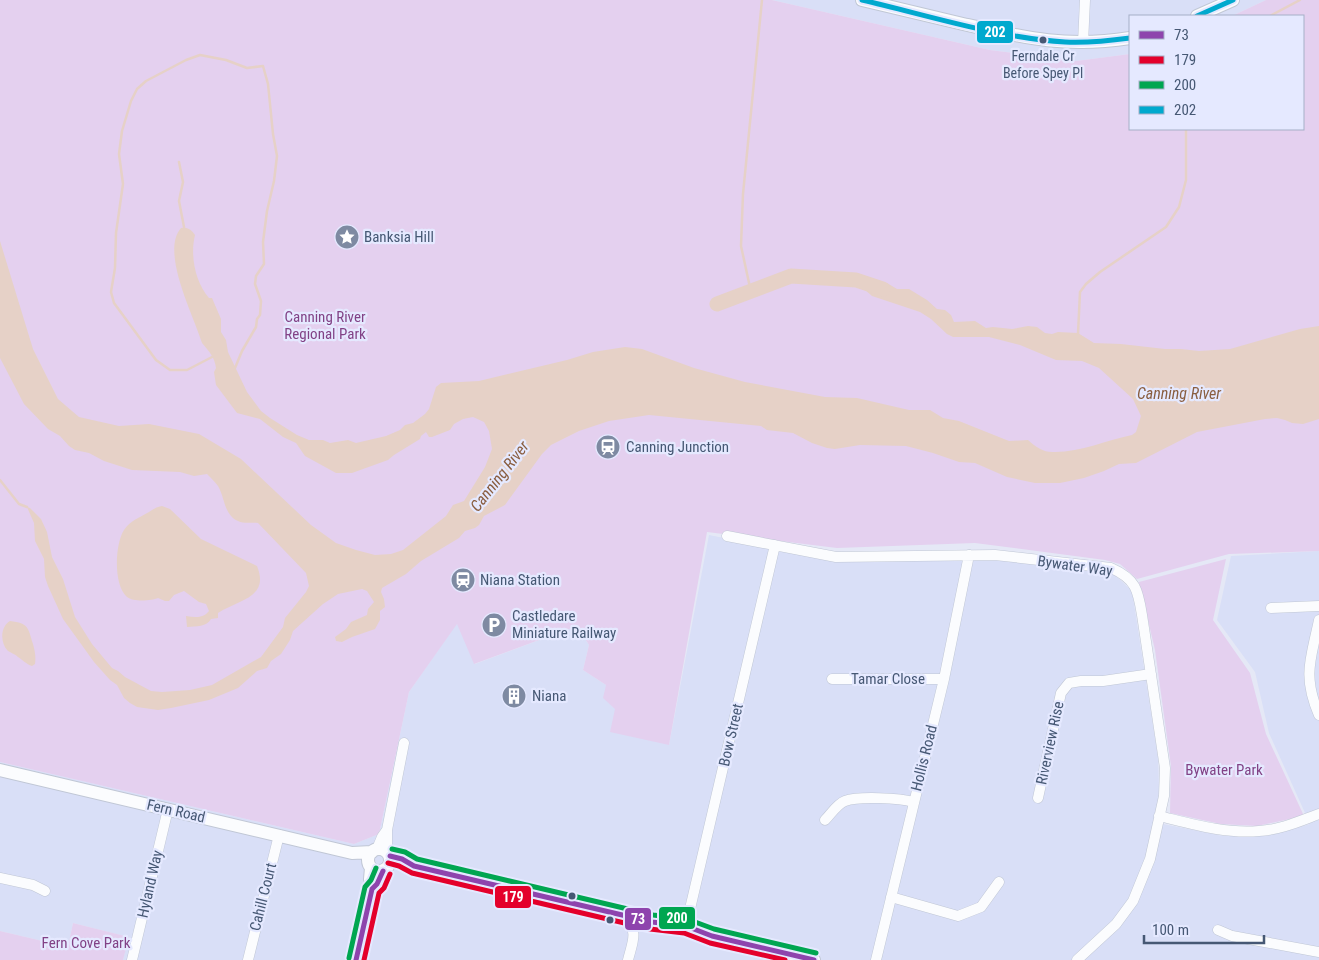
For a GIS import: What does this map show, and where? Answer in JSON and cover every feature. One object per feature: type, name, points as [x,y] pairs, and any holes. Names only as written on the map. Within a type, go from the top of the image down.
[{"type":"street","points":[[862,0],[1047,42],[1083,43],[1129,38]]},
{"type":"street","points":[[1083,43],[1085,0]]},
{"type":"street","points":[[1198,15],[1233,0]]},
{"type":"street","name":"Bywater Way","points":[[726,536],[836,557],[995,555],[1110,568],[1122,573],[1134,584],[1139,595],[1165,768],[1164,796],[1150,859],[1133,901],[1116,924],[1077,960]]},
{"type":"street","name":"Bow Street","points":[[686,926],[775,545]]},
{"type":"street","name":"Hollis Road","points":[[876,960],[944,678],[969,555]]},
{"type":"street","points":[[1271,608],[1319,606]]},
{"type":"street","points":[[1319,620],[1310,653],[1309,670],[1310,686],[1319,715]]},
{"type":"street","name":"Riverview Rise","points":[[1038,798],[1061,693],[1069,683],[1081,681],[1102,682],[1151,674]]},
{"type":"street","name":"Tamar Close","points":[[832,679],[944,678]]},
{"type":"street","points":[[356,960],[372,889],[377,884],[382,837],[387,830],[404,743]]},
{"type":"street","name":"Fern Road","points":[[0,770],[352,853],[356,858],[379,860]]},
{"type":"street","points":[[825,820],[839,804],[850,799],[897,798],[913,802]]},
{"type":"street","name":"Hyland Way","points":[[132,960],[168,809]]},
{"type":"street","points":[[1160,816],[1226,831],[1260,832],[1280,828],[1319,814]]},
{"type":"street","name":"Cahill Court","points":[[248,960],[279,835]]},
{"type":"street","points":[[379,860],[400,868],[414,866],[652,922],[686,926],[712,936],[814,960]]},
{"type":"street","points":[[0,878],[32,885],[45,891]]},
{"type":"street","points":[[892,897],[958,916],[981,907],[999,882]]},
{"type":"street","points":[[626,915],[633,926],[634,936],[628,960]]},
{"type":"street","points":[[1218,930],[1232,936],[1319,952]]},
{"type":"shaded area","points":[[772,0],[1266,0],[1234,15],[1129,15],[1129,54],[1076,61],[990,50]]},
{"type":"shaded area","points":[[709,535],[835,560],[975,558],[1104,570],[1115,575],[1132,591],[1158,758],[1158,801],[1153,822],[1223,836],[1267,836],[1310,824],[1269,733],[1255,672],[1217,620],[1231,556],[1319,551],[1319,960],[123,960],[128,937],[73,923],[68,947],[0,931],[0,762],[354,844],[379,834],[409,692],[457,623],[475,664],[577,626],[589,645],[583,670],[606,685],[669,745]]},
{"type":"green space","name":"Canning River Regional Park","points":[[0,0],[772,0],[990,50],[1076,61],[1129,54],[1129,130],[1304,130],[1304,15],[1234,15],[1266,0],[1319,0],[1319,551],[1229,554],[1137,579],[1120,564],[1105,560],[975,543],[837,548],[707,532],[669,745],[610,732],[615,709],[603,698],[606,685],[583,670],[589,645],[577,626],[474,664],[457,624],[409,692],[379,834],[354,844],[0,762]]},
{"type":"green space","name":"Bywater Park","points":[[1226,559],[1213,620],[1250,673],[1266,734],[1304,816],[1257,826],[1221,824],[1170,813],[1171,766],[1155,650],[1139,582]]},
{"type":"green space","name":"Fern Cove Park","points":[[73,923],[129,937],[123,960],[0,960],[0,931],[68,947]]},
{"type":"water","name":"Canning River","points":[[181,228],[189,229],[195,235],[193,251],[197,276],[204,292],[209,298],[212,298],[221,319],[221,332],[226,340],[228,352],[247,392],[261,411],[270,418],[297,435],[309,440],[323,440],[330,443],[348,440],[356,443],[386,436],[400,430],[405,425],[413,423],[425,414],[429,409],[436,387],[441,383],[479,381],[593,352],[625,347],[642,349],[694,368],[745,382],[825,397],[857,398],[909,410],[930,410],[943,418],[959,421],[1009,441],[1028,440],[1047,452],[1084,448],[1132,435],[1136,432],[1141,416],[1133,399],[1099,368],[1082,361],[1056,360],[1020,345],[989,337],[953,337],[920,312],[872,296],[864,289],[864,282],[870,280],[887,283],[897,289],[909,289],[927,300],[937,309],[945,310],[951,315],[954,322],[975,321],[986,328],[1012,329],[1028,326],[1037,327],[1045,333],[1052,334],[1058,332],[1078,333],[1094,343],[1199,351],[1230,349],[1300,329],[1319,326],[1319,419],[1303,424],[1277,418],[1265,419],[1197,432],[1136,463],[1119,464],[1084,478],[1060,483],[1035,483],[1007,477],[975,463],[959,462],[906,446],[860,445],[835,449],[827,448],[793,433],[767,430],[761,426],[649,415],[609,421],[579,431],[551,445],[542,454],[505,505],[484,516],[475,528],[465,531],[459,538],[382,588],[381,592],[385,607],[380,611],[380,620],[375,629],[342,642],[336,641],[335,637],[346,629],[351,622],[367,615],[368,609],[374,602],[367,591],[362,589],[338,594],[323,604],[293,631],[290,640],[281,654],[271,661],[267,668],[257,671],[238,688],[209,700],[171,708],[158,710],[137,707],[124,698],[117,685],[94,662],[63,619],[45,577],[44,559],[35,541],[34,523],[27,507],[41,519],[47,532],[52,557],[63,579],[75,617],[92,644],[112,668],[151,691],[190,690],[212,685],[261,657],[283,627],[285,618],[306,592],[309,586],[306,573],[258,523],[238,521],[230,515],[218,486],[207,474],[194,476],[180,472],[132,470],[104,461],[89,453],[75,450],[60,436],[48,429],[24,404],[0,358],[0,241],[33,349],[58,399],[79,417],[119,426],[149,424],[199,434],[241,459],[311,525],[336,543],[375,555],[391,554],[403,550],[446,516],[453,505],[464,501],[485,467],[492,449],[489,431],[484,422],[473,417],[463,419],[454,424],[450,430],[432,437],[429,437],[426,432],[420,439],[388,460],[352,473],[336,473],[305,456],[296,443],[283,437],[260,419],[237,413],[216,385],[214,361],[202,343],[176,268],[174,252],[176,239]]},
{"type":"water","points":[[162,506],[170,509],[201,539],[257,566],[260,577],[256,592],[243,601],[218,613],[218,618],[211,619],[204,625],[187,627],[186,616],[201,616],[209,611],[206,604],[199,602],[184,591],[174,595],[169,601],[158,598],[138,600],[127,597],[119,583],[117,564],[121,536],[132,521]]},
{"type":"water","points":[[10,621],[21,623],[29,630],[35,654],[35,664],[32,666],[5,648],[2,635],[4,627]]},
{"type":"waterway","points":[[751,292],[741,246],[743,194],[762,0]]},
{"type":"waterway","points":[[1272,15],[1300,0]]},
{"type":"waterway","points":[[212,357],[187,370],[170,370],[156,360],[114,303],[111,292],[115,268],[116,233],[123,184],[119,154],[122,131],[131,101],[137,89],[146,81],[186,60],[200,55],[226,60],[247,68],[263,66],[268,84],[277,156],[263,242],[264,264],[256,276],[255,284],[261,301],[260,315],[257,319],[256,327],[242,351],[235,368]]},
{"type":"waterway","points":[[1078,334],[1080,292],[1086,284],[1100,272],[1166,227],[1179,207],[1186,180],[1186,130]]},
{"type":"waterway","points":[[179,162],[183,182],[179,201],[184,227]]},
{"type":"waterway","points":[[717,304],[791,276],[856,280],[883,289]]},
{"type":"waterway","points":[[0,480],[19,504],[27,507]]},
{"type":"transit line","name":"202","points":[[862,0],[988,31],[1040,40],[1081,42],[1129,38]]},
{"type":"transit line","name":"202","points":[[1199,15],[1233,0]]},
{"type":"transit line","name":"200","points":[[392,849],[405,852],[417,859],[653,915],[687,919],[714,929],[816,953]]},
{"type":"transit line","name":"73","points":[[390,856],[402,859],[414,866],[652,922],[686,926],[712,936],[814,960]]},
{"type":"transit line","name":"179","points":[[388,863],[412,873],[650,929],[684,933],[710,943],[785,960]]},
{"type":"transit line","name":"200","points":[[349,958],[365,887],[371,880],[376,868]]},
{"type":"transit line","name":"73","points":[[356,960],[372,889],[377,884],[383,871]]},
{"type":"transit line","name":"179","points":[[364,960],[379,893],[384,888],[390,874]]},
{"type":"place","name":"Ferndale Cr Before Spey Pl","points":[[1043,40]]},
{"type":"place","name":"Banksia Hill","points":[[347,237]]},
{"type":"place","name":"Canning Junction","points":[[608,447]]},
{"type":"place","name":"Niana Station","points":[[463,580]]},
{"type":"place","name":"Castledare Miniature Railway","points":[[494,625]]},
{"type":"place","name":"Niana","points":[[514,696]]}]
